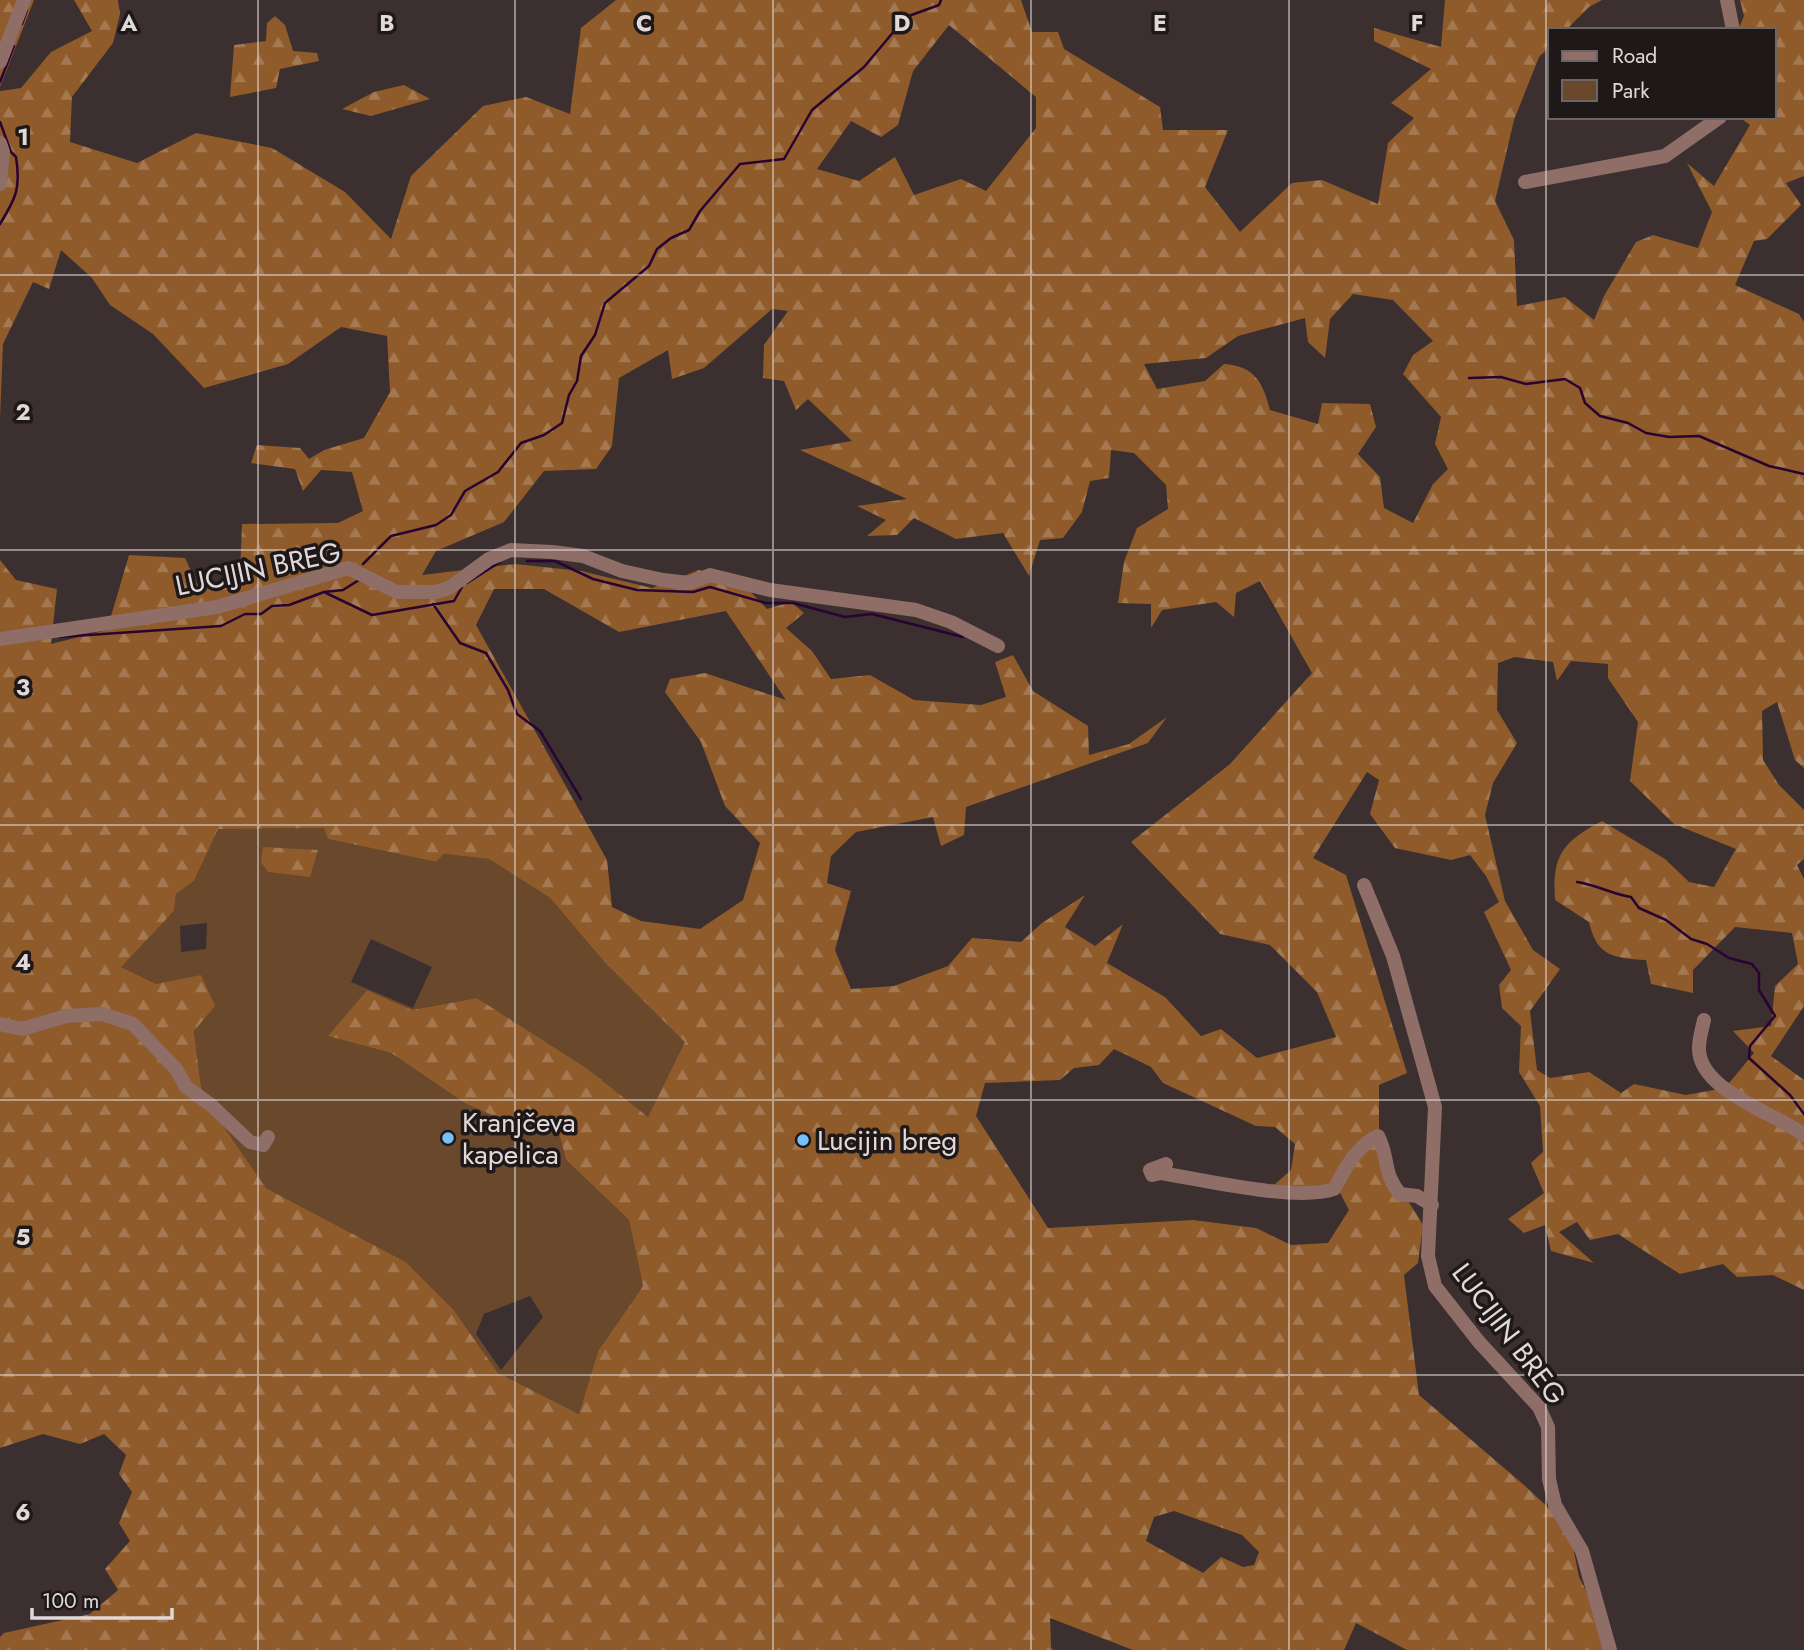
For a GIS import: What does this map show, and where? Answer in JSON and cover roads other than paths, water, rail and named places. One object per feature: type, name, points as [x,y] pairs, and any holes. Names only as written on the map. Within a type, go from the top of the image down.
[{"type":"street","points":[[0,62],[24,0]]},
{"type":"street","points":[[1727,0],[1734,28]]},
{"type":"street","points":[[1525,182],[1665,156],[1717,119]]},
{"type":"street","points":[[0,142],[3,152],[0,184]]},
{"type":"street","name":"LUCIJIN BREG","points":[[0,639],[217,607],[348,568],[397,592],[436,592],[449,588],[489,559],[511,550],[583,556],[622,571],[663,580],[689,583],[710,575],[770,590],[916,610],[951,622],[998,646]]},
{"type":"street","name":"LUCIJIN BREG","points":[[1364,885],[1393,956],[1435,1107],[1433,1205],[1428,1256],[1435,1286],[1479,1342],[1539,1406],[1548,1427],[1549,1479],[1555,1505],[1582,1551],[1610,1650]]},
{"type":"street","points":[[0,1024],[22,1029],[66,1016],[102,1014],[133,1024],[176,1069],[186,1087],[211,1105],[250,1142],[263,1145],[268,1137]]},
{"type":"street","points":[[1704,1020],[1699,1049],[1705,1072],[1725,1089],[1804,1135]]},
{"type":"street","points":[[1166,1164],[1150,1170],[1152,1175],[1161,1173],[1260,1191],[1321,1194],[1334,1189],[1353,1155],[1366,1142],[1378,1136],[1386,1152],[1387,1178],[1400,1194],[1417,1196],[1433,1205]]},
{"type":"waterway","points":[[363,564],[391,536],[436,525],[451,515],[465,491],[498,472],[521,443],[544,435],[562,423],[569,395],[577,381],[581,356],[595,335],[605,303],[649,266],[657,249],[671,238],[689,230],[700,211],[740,164],[784,159],[812,110],[864,67],[906,17],[939,5],[941,0]]},
{"type":"waterway","points":[[22,24],[27,10]]},
{"type":"waterway","points":[[0,82],[14,46]]},
{"type":"waterway","points":[[0,122],[11,152],[16,157],[18,177],[13,200],[0,224]]},
{"type":"waterway","points":[[1469,378],[1501,377],[1526,384],[1565,379],[1580,388],[1585,403],[1600,416],[1628,423],[1646,433],[1669,437],[1699,436],[1769,466],[1804,474]]},
{"type":"waterway","points":[[527,561],[555,561],[593,579],[637,590],[693,592],[710,587],[766,603],[793,603],[845,617],[872,614],[963,637]]},
{"type":"waterway","points":[[467,583],[500,562]]},
{"type":"waterway","points":[[59,637],[221,626],[245,614],[261,614],[272,606],[289,605],[324,592],[343,590],[359,580]]},
{"type":"waterway","points":[[326,593],[372,615],[454,601],[462,587]]},
{"type":"waterway","points":[[433,604],[460,643],[486,653],[508,690],[517,714],[540,731],[581,799]]},
{"type":"waterway","points":[[1577,882],[1631,897],[1639,908],[1666,920],[1691,939],[1707,944],[1729,958],[1752,964],[1759,973],[1759,990],[1775,1016],[1750,1046],[1749,1058],[1790,1095],[1804,1114]]},
{"type":"place","name":"Kranjčeva kapelica","points":[[448,1138]]},
{"type":"place","name":"Lucijin breg","points":[[803,1140]]}]
